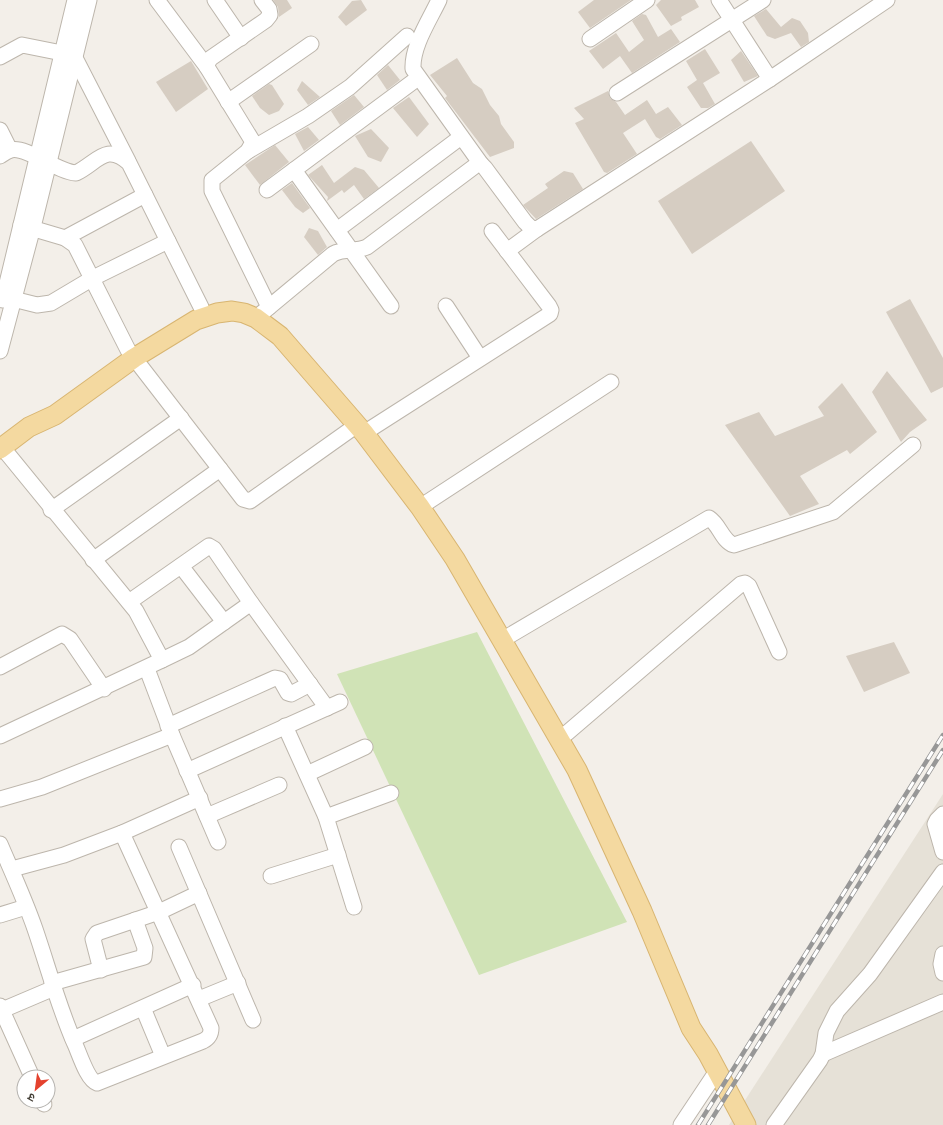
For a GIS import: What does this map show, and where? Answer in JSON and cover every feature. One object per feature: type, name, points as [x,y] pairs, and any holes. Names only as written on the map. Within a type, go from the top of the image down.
[{"type":"main road","points":[[131,354],[183,314],[218,301],[233,301],[263,312],[283,326],[310,355],[364,428],[460,549],[506,638],[563,735],[600,793],[655,929],[704,1032],[708,1054],[746,1125]]},
{"type":"main road","points":[[1,448],[29,427],[52,402],[131,354],[196,320],[217,312],[263,312]]},
{"type":"street","points":[[0,351],[9,298],[68,55],[75,0]]},
{"type":"street","points":[[68,55],[89,0]]},
{"type":"street","points":[[158,0],[207,68],[253,142],[248,150]]},
{"type":"street","points":[[215,0],[241,38]]},
{"type":"street","points":[[207,68],[208,62],[211,58],[266,20],[270,15],[269,9],[262,0]]},
{"type":"street","points":[[439,0],[416,49],[412,61],[413,69],[418,78],[525,222],[531,228],[537,229]]},
{"type":"street","points":[[590,39],[647,0]]},
{"type":"street","points":[[719,0],[770,79]]},
{"type":"street","points":[[617,93],[763,0]]},
{"type":"street","points":[[507,251],[537,229],[770,79],[888,0]]},
{"type":"street","points":[[407,36],[350,87],[308,116],[248,150],[212,180],[212,191],[263,312],[333,254],[343,250],[362,249],[367,247],[475,166],[481,164]]},
{"type":"street","points":[[228,102],[311,44]]},
{"type":"street","points":[[0,57],[22,45],[68,55],[129,163],[201,307]]},
{"type":"street","points":[[267,190],[418,78]]},
{"type":"street","points":[[0,130],[5,153],[24,151],[42,161],[70,172],[76,173],[100,158],[112,154],[117,154],[129,163]]},
{"type":"street","points":[[337,230],[462,137]]},
{"type":"street","points":[[294,170],[391,306]]},
{"type":"street","points":[[65,238],[145,195]]},
{"type":"street","points":[[27,226],[65,238],[75,245],[131,354],[243,499],[250,500],[364,428],[546,318],[551,310],[492,231]]},
{"type":"street","points":[[9,298],[37,304],[51,304],[93,278],[168,241]]},
{"type":"street","points":[[0,312],[9,298]]},
{"type":"street","points":[[446,306],[480,358]]},
{"type":"street","points":[[424,504],[611,382]]},
{"type":"street","points":[[51,510],[181,418]]},
{"type":"street","points":[[506,638],[709,518],[716,524],[729,543],[734,545],[833,512],[913,445]]},
{"type":"street","points":[[1,448],[129,602],[140,618],[162,660]]},
{"type":"street","points":[[93,560],[220,469]]},
{"type":"street","points":[[129,602],[206,547],[212,546],[251,603],[310,684],[334,705],[187,771]]},
{"type":"street","points":[[181,566],[224,622]]},
{"type":"street","points":[[563,735],[741,584],[745,583],[749,586],[779,652]]},
{"type":"street","points":[[0,736],[146,669],[189,647],[251,603]]},
{"type":"street","points":[[0,667],[62,634],[70,639],[104,688]]},
{"type":"street","points":[[146,669],[187,771],[218,842]]},
{"type":"street","points":[[0,799],[42,787],[170,730],[275,678],[280,679],[288,693],[291,694],[310,684]]},
{"type":"street","points":[[285,726],[326,817],[354,907]]},
{"type":"street","points":[[307,774],[365,747]]},
{"type":"street","points":[[207,816],[279,785]]},
{"type":"street","points":[[326,817],[391,793]]},
{"type":"street","points":[[122,833],[196,992],[211,1028],[211,1034],[203,1041],[97,1083],[91,1079],[73,1039],[26,906],[4,858],[64,855],[122,833],[200,798]]},
{"type":"street","points":[[943,814],[935,824],[943,852]]},
{"type":"street","points":[[179,847],[253,1020]]},
{"type":"street","points":[[271,876],[338,855]]},
{"type":"street","points":[[774,1125],[823,1054],[826,1033],[837,1011],[870,974],[943,872]]},
{"type":"street","points":[[101,970],[93,939],[94,935],[100,931],[159,912],[199,893]]},
{"type":"street","points":[[0,915],[26,906]]},
{"type":"street","points":[[28,1069],[0,1009],[53,985],[144,957],[145,948],[135,920]]},
{"type":"street","points":[[943,954],[941,964],[943,973]]},
{"type":"street","points":[[73,1039],[143,1008],[196,992],[238,983]]},
{"type":"street","points":[[823,1054],[943,1002]]},
{"type":"street","points":[[143,1008],[163,1056]]},
{"type":"street","points":[[681,1125],[717,1071]]},
{"type":"shaded area","points":[[943,794],[943,1125],[729,1125]]},
{"type":"green space","points":[[477,632],[627,922],[479,975],[337,674]]},
{"type":"building","points":[[273,0],[287,0],[292,8],[279,17],[278,7]]},
{"type":"building","points":[[361,0],[367,10],[346,26],[338,17],[352,1]]},
{"type":"building","points":[[594,0],[631,0],[590,28],[578,12]]},
{"type":"building","points":[[661,0],[695,0],[699,7],[681,17],[682,20],[671,26],[656,5]]},
{"type":"building","points":[[766,9],[781,27],[792,18],[800,21],[808,33],[809,42],[801,47],[791,33],[775,39],[767,36],[754,16]]},
{"type":"building","points":[[642,14],[646,15],[658,37],[671,29],[680,42],[632,73],[620,56],[603,69],[589,51],[616,33],[629,52],[644,40],[632,21]]},
{"type":"building","points":[[705,49],[720,73],[703,83],[715,104],[708,108],[701,108],[687,87],[697,80],[686,61]]},
{"type":"building","points":[[741,51],[758,76],[744,82],[731,60]]},
{"type":"building","points":[[457,58],[473,83],[482,89],[490,105],[499,116],[501,124],[514,142],[514,148],[490,157],[445,98],[447,96],[430,75]]},
{"type":"building","points":[[191,61],[208,89],[176,112],[156,82]]},
{"type":"building","points":[[388,65],[400,80],[387,90],[377,75]]},
{"type":"building","points":[[302,81],[320,97],[308,105],[297,90]]},
{"type":"building","points":[[269,84],[272,85],[284,104],[279,111],[269,115],[260,108],[252,96]]},
{"type":"building","points":[[608,91],[610,98],[616,102],[625,115],[647,100],[656,114],[668,107],[682,125],[660,139],[656,137],[645,119],[623,133],[637,154],[607,173],[604,172],[575,123],[584,119],[574,108]]},
{"type":"building","points":[[354,95],[364,107],[340,125],[331,111]]},
{"type":"building","points":[[409,97],[429,124],[417,137],[393,108]]},
{"type":"building","points":[[308,127],[319,140],[304,151],[295,134]]},
{"type":"building","points":[[371,129],[389,148],[381,162],[368,157],[355,136]]},
{"type":"building","points":[[751,141],[785,191],[692,254],[658,201]]},
{"type":"building","points":[[275,145],[289,162],[260,185],[245,165]]},
{"type":"building","points":[[322,165],[334,183],[355,167],[364,170],[379,188],[364,199],[354,185],[344,193],[342,190],[327,201],[328,197],[308,175]]},
{"type":"building","points":[[564,171],[573,173],[583,189],[536,219],[523,205],[548,188],[545,184]]},
{"type":"building","points":[[292,183],[310,208],[303,213],[295,207],[282,190]]},
{"type":"building","points":[[309,228],[318,231],[327,247],[318,255],[304,237]]},
{"type":"building","points":[[910,299],[943,358],[943,387],[931,393],[886,312]]},
{"type":"building","points":[[887,371],[927,420],[910,432],[901,442],[872,392]]},
{"type":"building","points":[[842,383],[877,432],[850,454],[847,450],[800,476],[819,504],[790,516],[725,425],[759,412],[775,436],[824,416],[818,407]]},
{"type":"building","points":[[894,642],[910,673],[864,692],[846,656]]},
{"type":"railway","points":[[698,1125],[943,735]]},
{"type":"railway","points":[[708,1125],[943,750]]}]
